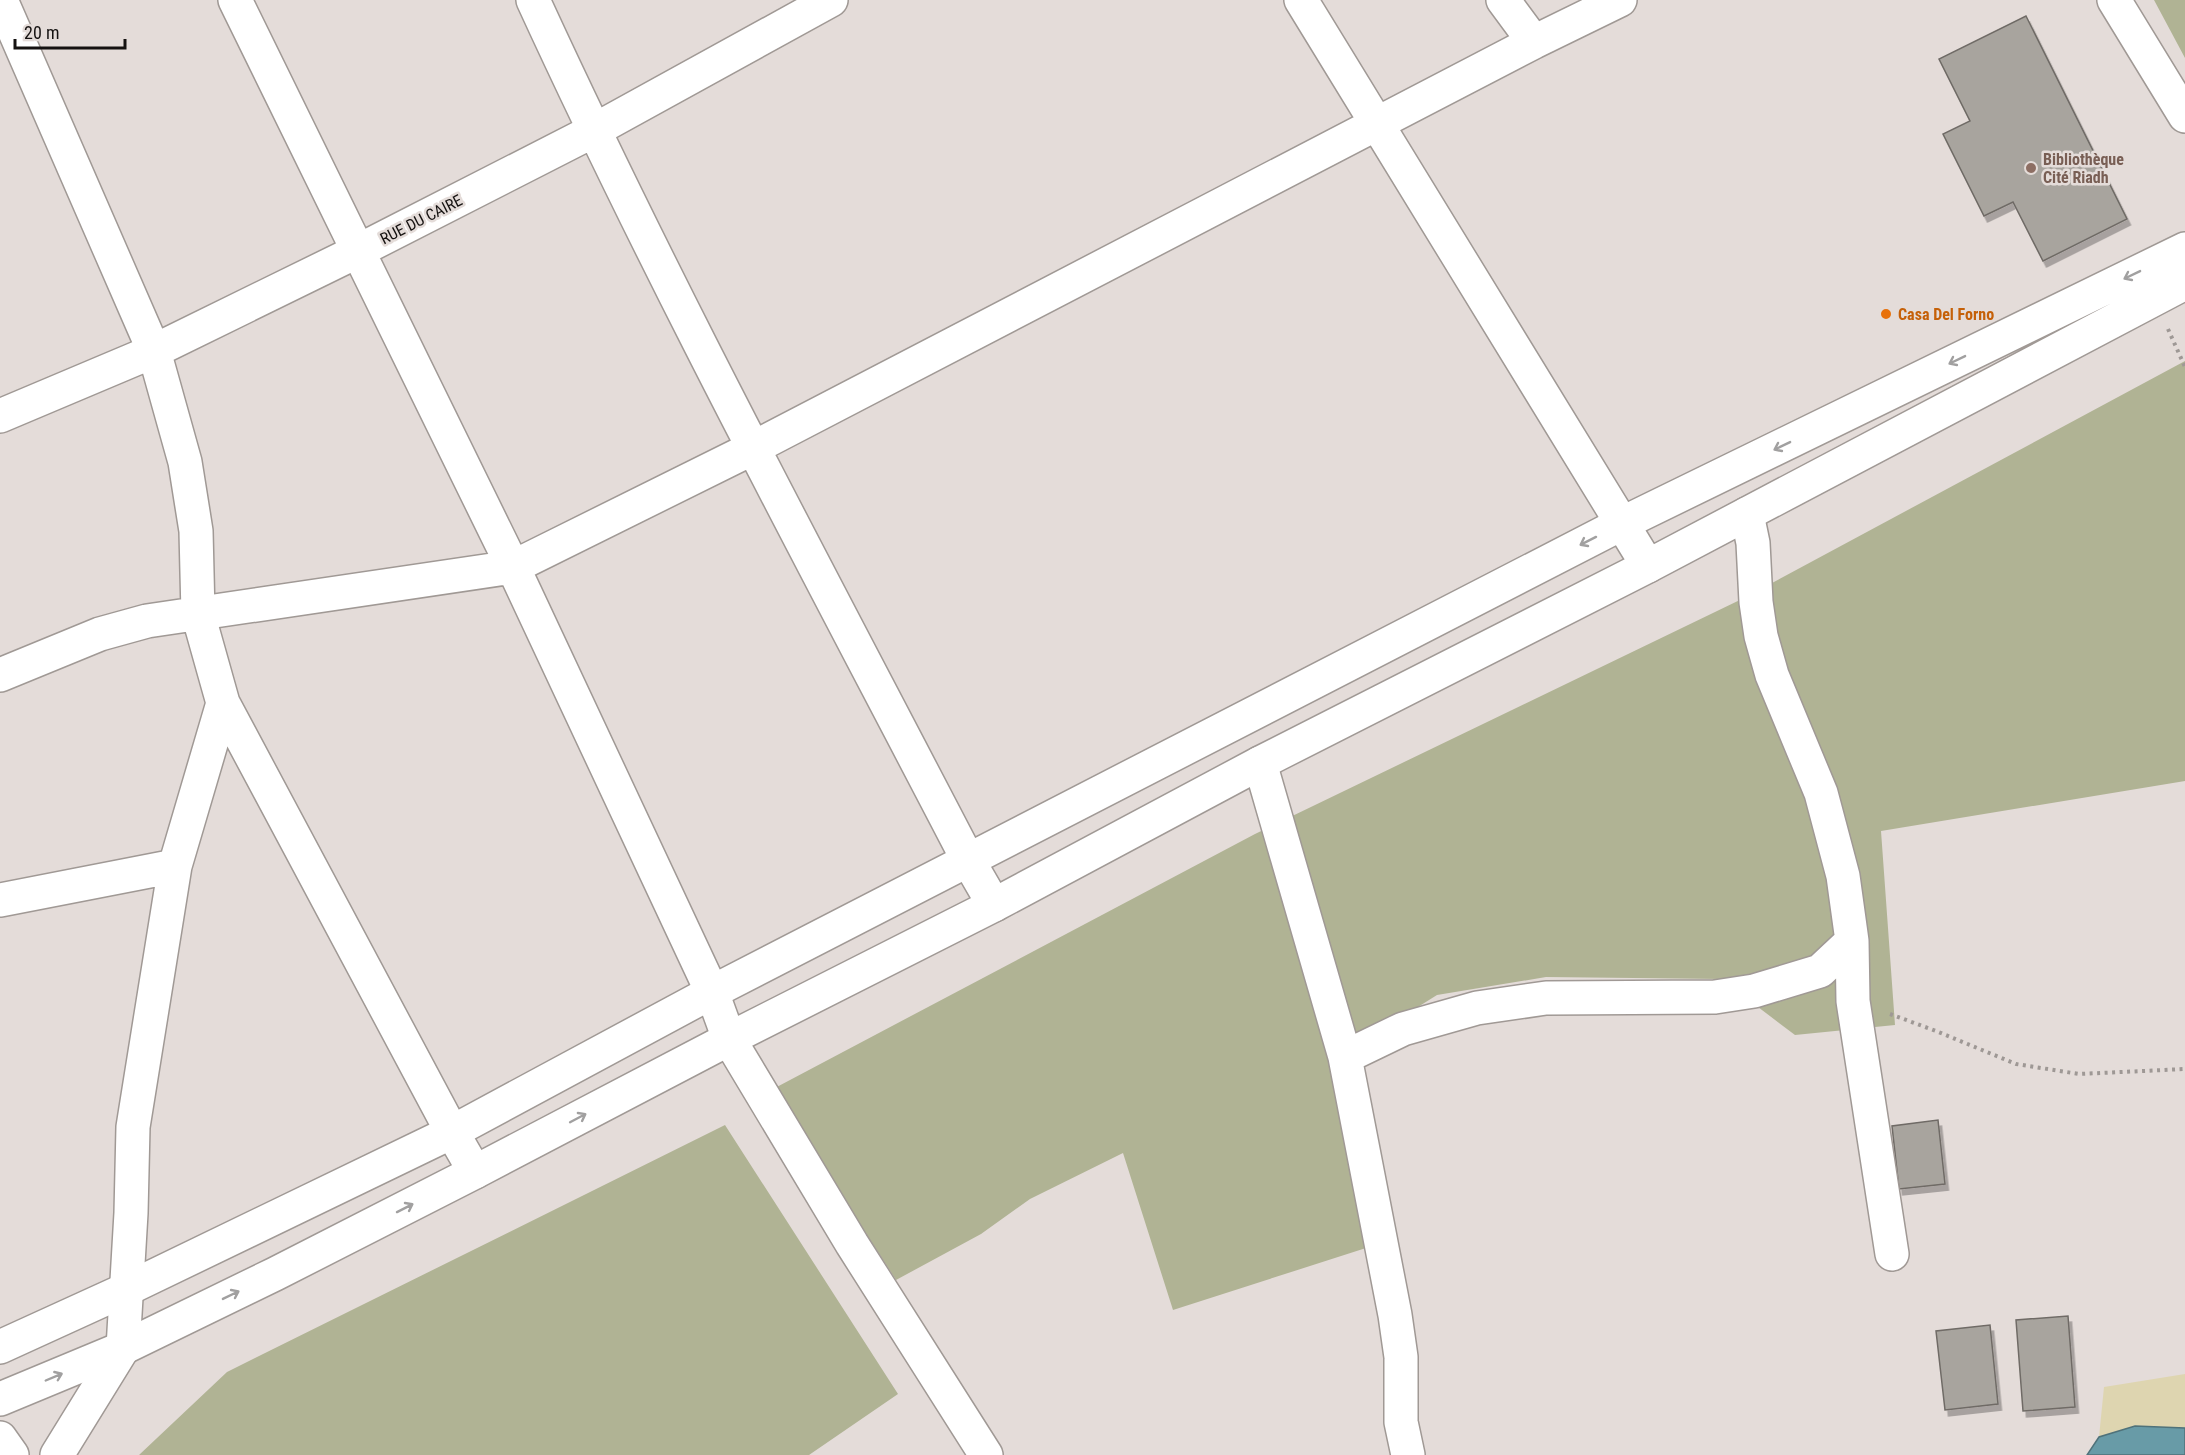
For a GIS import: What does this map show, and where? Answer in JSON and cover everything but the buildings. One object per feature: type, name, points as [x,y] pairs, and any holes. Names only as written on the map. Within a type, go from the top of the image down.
[{"type":"street","points":[[1,0],[154,351],[185,462],[196,531],[198,614],[223,703],[452,1132],[476,1172]]},
{"type":"street","points":[[235,0],[513,567],[712,992],[729,1038],[852,1244],[986,1455]]},
{"type":"street","points":[[533,0],[593,131],[753,448],[968,860],[994,905]]},
{"type":"street","name":"RUE DU CAIRE","points":[[0,416],[154,351],[358,251],[593,131],[831,0]]},
{"type":"street","points":[[1301,0],[1648,566]]},
{"type":"street","points":[[1503,0],[1534,42]]},
{"type":"street","points":[[0,675],[100,634],[147,621],[513,567],[753,448],[1534,42],[1620,0]]},
{"type":"street","points":[[2114,0],[2185,116]]},
{"type":"street","points":[[0,1347],[452,1132],[712,992],[1621,524],[2185,249]]},
{"type":"street","points":[[0,1399],[123,1348],[276,1274],[476,1172],[729,1038],[994,905],[1260,763],[1648,566],[2185,283]]},
{"type":"street","points":[[1747,514],[1753,543],[1756,602],[1761,636],[1772,675],[1821,793],[1843,876],[1852,941],[1853,1001],[1892,1254]]},
{"type":"street","points":[[57,1455],[123,1348],[133,1127],[175,866],[223,703]]},
{"type":"street","points":[[1260,763],[1345,1057],[1395,1315],[1401,1358],[1401,1422],[1408,1455]]},
{"type":"street","points":[[0,900],[175,866]]},
{"type":"street","points":[[1345,1057],[1403,1029],[1477,1008],[1546,998],[1715,997],[1754,991],[1820,971],[1852,941]]},
{"type":"street","points":[[0,1438],[12,1455]]},
{"type":"path","points":[[1853,1001],[1936,1031],[2016,1064],[2079,1074],[2185,1069]]},
{"type":"green space","points":[[2154,0],[2185,0],[2185,58]]},
{"type":"green space","points":[[2185,361],[2185,781],[1881,831],[1895,1025],[1795,1035],[1721,979],[1546,977],[1437,995],[1335,1059],[1366,1248],[1173,1310],[1123,1153],[1030,1199],[981,1234],[896,1280],[773,1089],[1255,834],[1744,598]]},
{"type":"green space","points":[[725,1125],[898,1394],[809,1455],[139,1455],[227,1372]]},
{"type":"sand","points":[[2185,1374],[2185,1428],[2135,1426],[2099,1437],[2104,1387]]},
{"type":"water","points":[[2135,1426],[2185,1428],[2185,1455],[2087,1455],[2099,1437]]},
{"type":"place","name":"Bibliothèque Cité Riadh","points":[[2031,168]]},
{"type":"place","name":"Casa Del Forno","points":[[1886,314]]}]
